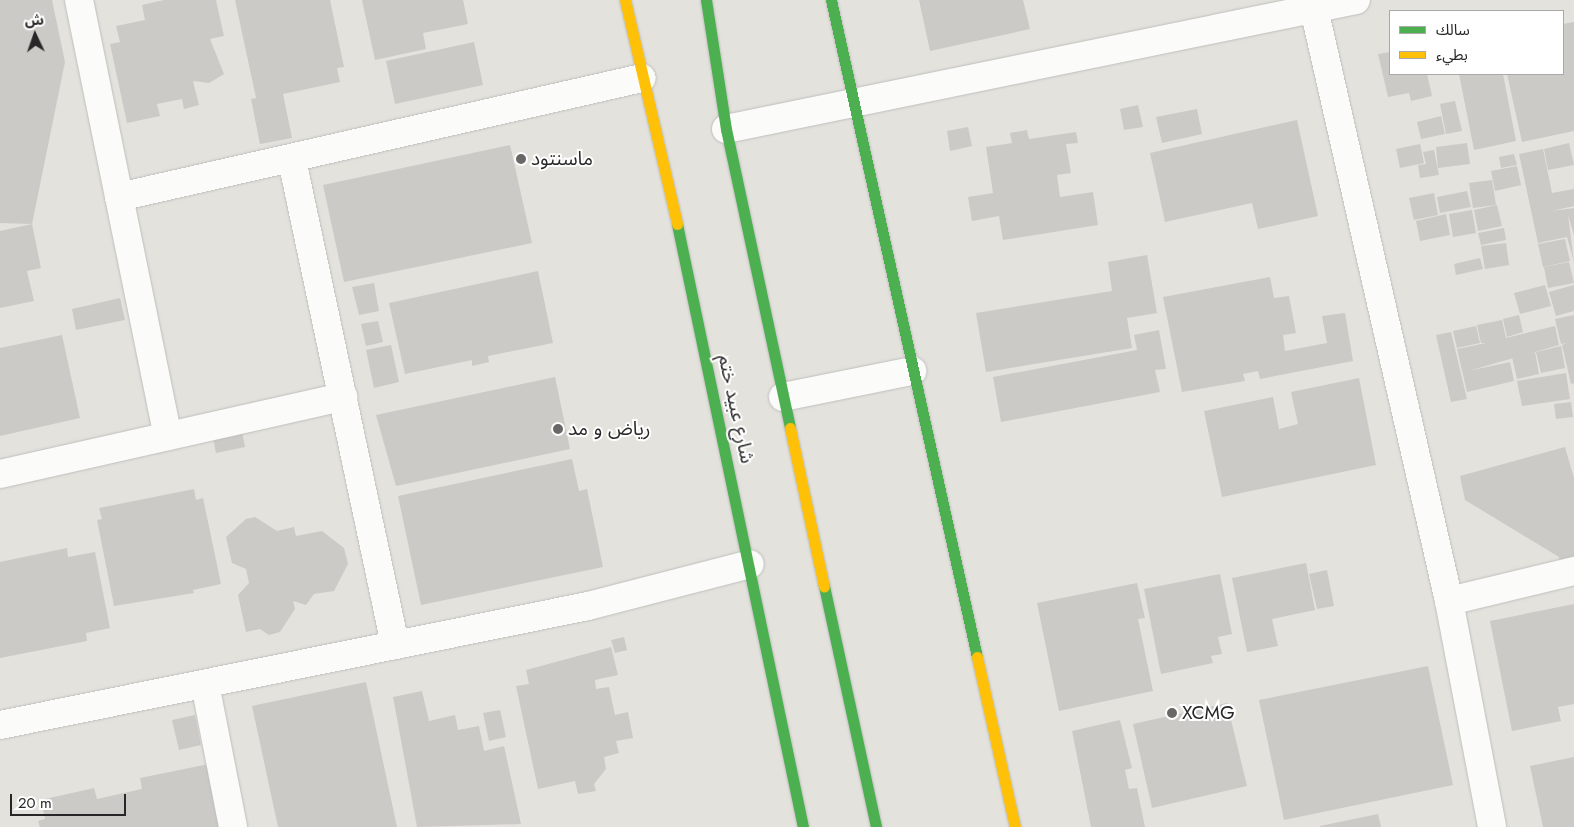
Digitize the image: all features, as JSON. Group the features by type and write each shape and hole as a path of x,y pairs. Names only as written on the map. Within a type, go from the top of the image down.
{"main road":[{"name":"شارع عبيد ختم","path":"625,0 750,564 804,827"},
{"path":"706,0 726,129 876,827"},
{"path":"831,0 912,371 1015,827"}],"street":[{"path":"79,0 168,436"},
{"path":"726,129 853,105 1313,4 1356,0"},
{"path":"1313,4 1449,601 1492,827"},
{"path":"119,197 292,160 642,78"},
{"path":"292,160 395,646"},
{"path":"784,397 912,371"},
{"path":"0,474 343,397"},
{"path":"0,725 588,606 750,564"},
{"path":"1449,601 1574,570"},
{"path":"205,684 233,827"}],"building":[{"path":"0,0 52,0 65,62 32,224 0,223"},
{"path":"164,0 216,0 224,36 210,39 224,74 209,83 193,81 199,105 184,109 182,99 157,104 160,116 127,123 110,44 120,42 116,26 145,20 142,5"},
{"path":"235,0 330,0 344,67 337,68 340,82 283,94 292,138 260,144 251,99 256,98"},
{"path":"362,0 463,0 468,24 423,33 426,49 375,60"},
{"path":"919,0 1023,0 1030,29 930,51"},
{"path":"1574,22 1574,131 1522,142 1507,75 1564,75 1564,24"},
{"path":"474,42 483,85 395,104 386,61"},
{"path":"1389,52 1389,75 1427,75 1432,96 1411,101 1409,93 1388,97 1378,54"},
{"path":"1459,75 1503,75 1516,141 1474,150"},
{"path":"1455,101 1462,131 1446,134 1440,104"},
{"path":"1138,105 1143,127 1124,130 1120,109"},
{"path":"1197,109 1202,134 1162,143 1156,117"},
{"path":"1441,116 1445,134 1421,139 1417,122"},
{"path":"1297,120 1318,216 1258,229 1252,203 1165,222 1150,153"},
{"path":"968,127 972,146 950,151 947,131"},
{"path":"1027,130 1029,139 1076,132 1078,143 1066,144 1071,173 1057,175 1060,197 1093,192 1098,225 1003,240 999,216 972,221 968,197 993,193 986,147 1012,143 1010,133"},
{"path":"1467,143 1470,164 1438,168 1436,147"},
{"path":"1569,143 1574,165 1548,170 1544,149"},
{"path":"1420,144 1424,163 1400,168 1396,149"},
{"path":"510,145 532,243 344,282 323,185"},
{"path":"1543,149 1552,193 1574,189 1574,206 1552,211 1574,208 1574,235 1568,215 1574,262 1567,237 1538,243 1519,154"},
{"path":"1434,150 1439,175 1420,178 1418,165 1426,164 1423,152"},
{"path":"1514,154 1517,165 1501,168 1499,157"},
{"path":"1517,166 1521,185 1495,191 1491,171"},
{"path":"1492,180 1496,205 1473,208 1469,183"},
{"path":"1467,191 1471,207 1440,213 1437,197"},
{"path":"1434,193 1438,215 1414,220 1409,198"},
{"path":"1497,205 1502,226 1478,231 1474,210"},
{"path":"1472,210 1476,233 1453,237 1449,214"},
{"path":"1446,214 1450,235 1420,241 1416,221"},
{"path":"32,224 41,268 27,271 34,301 0,308 0,231"},
{"path":"1504,228 1506,240 1481,245 1478,233"},
{"path":"1565,239 1570,261 1543,267 1538,244"},
{"path":"1506,243 1509,265 1485,269 1481,246"},
{"path":"1147,255 1157,313 1127,318 1132,348 986,372 976,313 1112,291 1108,262"},
{"path":"1480,258 1483,269 1456,275 1454,264"},
{"path":"1569,262 1574,283 1548,288 1544,267"},
{"path":"538,271 553,343 488,356 489,362 472,366 472,360 405,374 389,303"},
{"path":"1270,277 1274,298 1289,296 1296,333 1283,335 1285,351 1327,343 1322,316 1345,313 1353,361 1260,379 1258,371 1243,374 1245,381 1182,392 1163,297"},
{"path":"374,283 379,311 359,315 352,287"},
{"path":"1545,285 1551,306 1520,314 1514,293"},
{"path":"1574,285 1574,311 1556,316 1549,292"},
{"path":"120,298 125,320 76,330 72,309"},
{"path":"1519,315 1523,332 1507,337 1503,319"},
{"path":"1574,315 1574,383 1571,384 1562,345 1567,343 1561,344 1555,319"},
{"path":"1502,320 1506,338 1555,326 1559,345 1468,371 1510,362 1514,381 1467,392 1457,349 1486,343 1481,343 1477,325"},
{"path":"378,321 383,342 366,346 361,324"},
{"path":"1476,326 1480,343 1457,348 1453,331"},
{"path":"1159,330 1166,369 1155,370 1160,392 1001,422 993,377 1137,350 1134,335"},
{"path":"1451,332 1467,399 1451,402 1436,335"},
{"path":"62,335 80,418 0,436 0,348"},
{"path":"391,345 399,382 374,388 366,350"},
{"path":"1561,346 1565,368 1541,373 1536,352"},
{"path":"1535,352 1539,374 1517,379 1512,357"},
{"path":"1566,373 1570,399 1522,406 1517,381"},
{"path":"555,377 570,449 396,486 376,415"},
{"path":"1359,378 1376,465 1222,497 1204,411 1273,397 1279,429 1298,424 1291,392"},
{"path":"1571,402 1573,417 1556,419 1554,404"},
{"path":"241,427 245,447 216,453 212,433"},
{"path":"1565,447 1574,478 1574,565 1562,568 1559,557 1465,500 1460,476"},
{"path":"572,459 579,491 587,489 603,567 421,605 398,496"},
{"path":"194,489 196,500 203,498 221,584 193,590 194,593 114,606 97,520 102,519 99,508"},
{"path":"255,517 277,531 294,527 296,536 322,531 344,548 348,564 334,591 314,594 306,605 293,601 295,609 280,632 269,635 260,629 246,632 238,595 249,583 246,569 232,563 226,537 246,519"},
{"path":"67,548 68,557 95,552 110,628 86,633 87,641 0,658 0,562"},
{"path":"1306,563 1315,610 1272,619 1278,646 1247,652 1232,578"},
{"path":"1327,570 1334,606 1317,609 1309,574"},
{"path":"1220,574 1232,634 1218,637 1222,654 1211,656 1213,663 1161,674 1144,589"},
{"path":"1137,583 1145,618 1138,619 1153,691 1059,711 1037,603"},
{"path":"1574,604 1574,704 1558,707 1561,721 1512,731 1490,621"},
{"path":"624,637 627,650 615,653 611,640"},
{"path":"611,647 618,675 595,680 596,689 609,687 615,715 628,712 633,738 616,741 619,753 604,757 606,769 594,784 596,791 578,794 575,781 538,789 516,686 529,684 526,670"},
{"path":"1428,666 1453,785 1284,820 1259,700"},
{"path":"366,682 397,827 278,827 252,706"},
{"path":"422,691 429,721 455,715 458,730 479,726 484,751 504,746 521,824 417,827 393,697"},
{"path":"1227,703 1247,786 1152,808 1133,724"},
{"path":"500,710 506,737 489,741 483,713"},
{"path":"195,715 201,745 179,750 172,720"},
{"path":"1120,720 1132,768 1125,770 1129,789 1137,788 1145,827 1091,827 1072,731"},
{"path":"1574,757 1574,827 1543,827 1530,766"},
{"path":"214,763 228,827 40,827 38,821 45,819 41,800 94,788 97,799 142,789 140,778"},
{"path":"1378,814 1381,827 1320,827 1320,826"}],"traffic: fast":[{"path":"706,0 726,129 790,428"},
{"path":"831,0 977,657"},
{"path":"677,224 803,827"},
{"path":"824,586 876,827"}],"traffic: slow":[{"path":"625,0 677,224"},
{"path":"790,428 824,586"},
{"path":"977,657 1015,827"}],"place":[{"name":"ماسنتود","path":"521,159"},
{"name":"رياض و مد","path":"558,429"},
{"name":"XCMG","path":"1172,713"}]}
